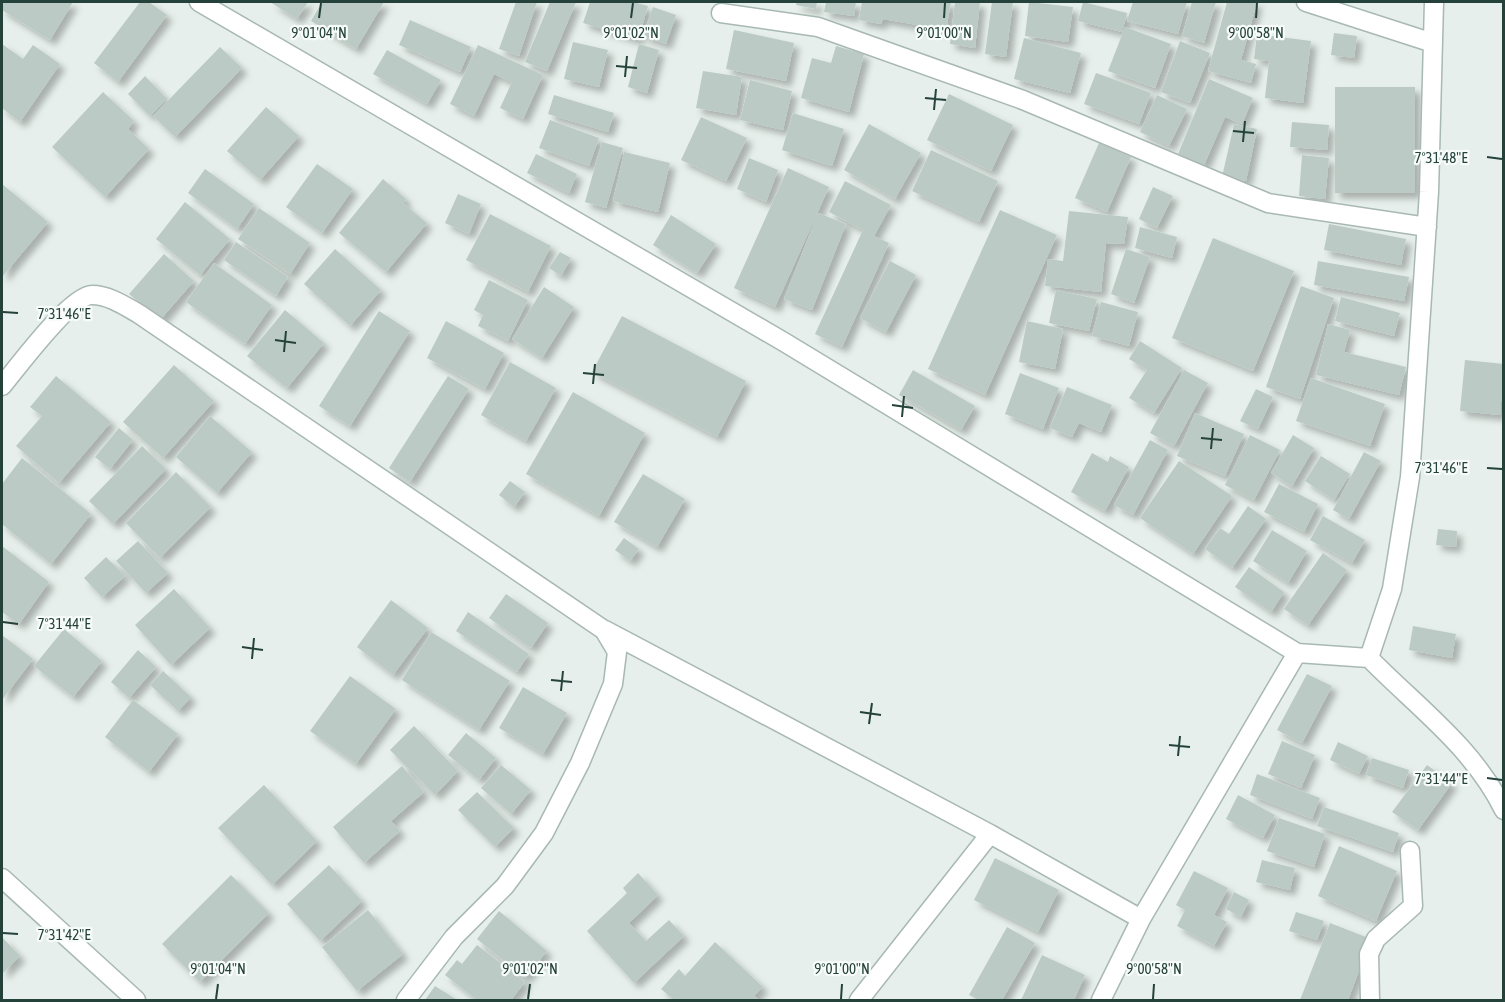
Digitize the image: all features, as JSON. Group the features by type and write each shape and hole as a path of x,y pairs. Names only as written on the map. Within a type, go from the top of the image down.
{"street":[{"path":"199,2 784,342 1297,653 1369,658 1470,756 1493,788 1503,810"},
{"path":"1306,2 1433,43"},
{"path":"1369,658 1392,589 1410,477 1427,227 1434,2"},
{"path":"721,13 818,27 1023,100 1268,203 1427,227"},
{"path":"2,386 73,303 90,294 110,298 139,314 604,630 990,834 1141,919"},
{"path":"406,1000 454,937 505,886 544,833 580,763 613,684 617,652 604,630"},
{"path":"1101,1000 1141,919 1297,653"},
{"path":"859,1000 990,834"},
{"path":"1370,1000 1370,954 1376,939 1413,906 1410,851"},
{"path":"2,878 136,1000"}],"building":[{"path":"2,2 73,2 50,40 2,10"},
{"path":"140,2 149,2 167,15 118,82 94,63"},
{"path":"270,2 308,2 297,19"},
{"path":"322,2 384,2 356,49 311,21"},
{"path":"516,2 537,2 519,56 499,49"},
{"path":"550,2 576,2 547,71 525,62"},
{"path":"590,2 633,2 648,6 638,40 583,23"},
{"path":"797,2 817,2 816,9 796,5"},
{"path":"826,2 856,2 854,16 824,12"},
{"path":"862,2 951,2 946,30 883,19 881,24 859,20"},
{"path":"955,2 980,2 975,48 950,44"},
{"path":"992,2 1013,2 1006,57 985,54"},
{"path":"1029,2 1073,7 1068,42 1025,36"},
{"path":"1083,2 1127,13 1122,32 1078,21"},
{"path":"1133,2 1187,2 1178,34 1127,21"},
{"path":"1192,2 1216,2 1204,43 1182,36"},
{"path":"1227,2 1257,2 1241,60 1256,64 1251,83 1208,71"},
{"path":"653,7 676,15 666,44 643,36"},
{"path":"410,20 471,47 460,72 399,45"},
{"path":"1125,27 1171,44 1155,88 1108,71"},
{"path":"734,30 794,43 786,81 726,69"},
{"path":"1334,33 1357,36 1354,58 1331,55"},
{"path":"1257,34 1311,41 1303,103 1265,98 1269,61 1254,59"},
{"path":"1024,38 1081,53 1070,93 1014,79"},
{"path":"1180,41 1210,53 1190,103 1161,92"},
{"path":"573,42 608,50 599,87 564,79"},
{"path":"2,44 23,59 33,45 60,64 20,122 2,108"},
{"path":"639,44 659,50 647,93 628,87"},
{"path":"478,45 543,75 523,119 500,108 512,82 494,74 474,116 450,104"},
{"path":"836,46 864,54 849,112 801,98 812,58 831,63"},
{"path":"220,47 242,68 175,137 153,116"},
{"path":"387,50 441,80 427,104 373,74"},
{"path":"703,71 742,77 736,115 696,108"},
{"path":"1096,73 1151,93 1139,124 1084,104"},
{"path":"145,76 167,99 150,116 128,94"},
{"path":"1209,79 1253,98 1242,124 1225,117 1204,165 1178,154"},
{"path":"750,80 792,91 783,130 740,120"},
{"path":"1335,87 1415,87 1415,193 1335,193"},
{"path":"103,92 134,121 128,129 149,149 105,197 52,147"},
{"path":"949,94 1013,125 991,171 927,140"},
{"path":"554,95 614,113 608,132 548,114"},
{"path":"1157,95 1187,109 1169,146 1140,132"},
{"path":"266,107 299,136 260,180 227,151"},
{"path":"793,113 844,129 832,166 782,150"},
{"path":"701,117 747,138 726,181 681,160"},
{"path":"550,120 599,138 589,166 539,148"},
{"path":"1292,122 1329,125 1327,150 1290,147"},
{"path":"869,124 921,153 895,199 844,170"},
{"path":"1234,124 1257,129 1246,181 1222,177"},
{"path":"602,142 623,148 606,208 585,202"},
{"path":"1099,143 1131,157 1107,212 1075,198"},
{"path":"931,150 998,181 979,222 912,191"},
{"path":"624,152 670,163 658,212 613,201"},
{"path":"536,154 577,174 569,193 527,173"},
{"path":"1302,155 1329,158 1325,199 1299,196"},
{"path":"749,158 778,170 766,202 737,189"},
{"path":"317,164 353,189 322,233 286,207"},
{"path":"788,168 829,187 775,307 734,288"},
{"path":"205,169 254,204 237,229 188,193"},
{"path":"383,179 406,199 403,203 427,223 386,272 339,233"},
{"path":"845,181 891,205 874,236 889,243 842,347 815,334 863,230 829,212"},
{"path":"2,184 48,222 2,277"},
{"path":"1153,187 1173,196 1157,228 1139,219"},
{"path":"458,194 481,204 469,234 445,223"},
{"path":"185,202 230,239 200,275 156,239"},
{"path":"259,208 310,243 290,274 238,239"},
{"path":"1000,210 1057,235 985,395 928,369"},
{"path":"1069,211 1128,217 1124,244 1106,243 1101,292 1045,286 1048,259 1063,261"},
{"path":"818,213 846,224 812,310 784,299"},
{"path":"490,214 551,246 528,292 466,260"},
{"path":"671,215 716,244 697,273 653,245"},
{"path":"1329,224 1406,239 1401,265 1324,250"},
{"path":"1140,227 1177,237 1172,258 1135,248"},
{"path":"1213,238 1294,271 1253,371 1172,338"},
{"path":"236,242 288,277 276,296 224,260"},
{"path":"335,249 381,290 350,326 304,284"},
{"path":"1126,249 1150,257 1134,303 1111,294"},
{"path":"560,252 571,258 561,276 549,268"},
{"path":"164,254 194,281 160,320 129,294"},
{"path":"890,261 916,275 886,332 860,318"},
{"path":"1318,261 1409,277 1404,301 1314,285"},
{"path":"214,263 272,305 245,344 186,302"},
{"path":"489,280 528,300 508,341 478,326 483,315 474,310"},
{"path":"1301,286 1334,298 1300,399 1266,387"},
{"path":"544,287 574,307 542,358 512,339"},
{"path":"1056,290 1097,299 1089,331 1049,323"},
{"path":"1341,297 1400,313 1394,336 1335,321"},
{"path":"1101,302 1138,312 1129,346 1092,336"},
{"path":"285,310 324,343 287,388 247,356"},
{"path":"379,311 410,331 350,426 319,406"},
{"path":"622,316 746,381 717,437 592,372"},
{"path":"446,321 504,353 485,389 427,358"},
{"path":"1027,321 1063,329 1055,369 1019,362"},
{"path":"1328,324 1350,330 1344,352 1406,367 1399,395 1316,375"},
{"path":"1140,341 1182,368 1154,413 1129,398 1147,370 1129,359"},
{"path":"1465,360 1504,364 1500,415 1460,411"},
{"path":"510,362 556,388 526,441 481,415"},
{"path":"174,365 214,401 163,458 123,422"},
{"path":"913,370 975,406 961,430 899,395"},
{"path":"1184,370 1208,383 1174,446 1150,433"},
{"path":"1020,373 1059,388 1043,429 1005,414"},
{"path":"56,376 111,422 59,483 16,446 42,416 30,407"},
{"path":"448,376 469,389 410,482 389,468"},
{"path":"1311,378 1385,404 1370,446 1296,421"},
{"path":"1067,387 1112,405 1101,432 1079,423 1072,437 1050,428"},
{"path":"1256,389 1273,397 1258,429 1240,421"},
{"path":"573,392 645,433 599,516 526,474"},
{"path":"1195,413 1244,434 1225,476 1177,456"},
{"path":"210,416 252,452 217,493 176,457"},
{"path":"119,428 133,440 110,469 95,457"},
{"path":"1250,435 1280,450 1254,500 1225,485"},
{"path":"1293,435 1314,448 1292,486 1271,473"},
{"path":"1150,440 1168,450 1133,515 1114,505"},
{"path":"142,446 166,469 113,524 89,501"},
{"path":"1364,452 1381,461 1349,519 1333,510"},
{"path":"1092,453 1108,462 1110,456 1129,467 1105,511 1071,492"},
{"path":"1321,456 1350,474 1334,500 1305,481"},
{"path":"22,458 91,514 51,564 2,524 2,484"},
{"path":"1179,461 1232,496 1193,554 1140,518"},
{"path":"176,472 211,507 160,558 126,523"},
{"path":"643,474 685,499 657,547 614,522"},
{"path":"510,481 525,492 514,507 499,495"},
{"path":"1279,484 1318,504 1304,532 1264,512"},
{"path":"1248,506 1266,519 1232,568 1205,549 1220,528 1229,534"},
{"path":"1323,516 1365,540 1352,563 1310,540"},
{"path":"1438,529 1457,531 1456,547 1436,545"},
{"path":"1272,530 1307,551 1288,583 1253,561"},
{"path":"624,538 639,549 630,561 615,550"},
{"path":"138,541 168,573 146,593 116,561"},
{"path":"2,546 49,582 19,624 2,612"},
{"path":"1323,553 1347,570 1308,625 1284,609"},
{"path":"106,557 125,576 102,597 84,578"},
{"path":"1249,567 1284,592 1271,612 1235,587"},
{"path":"174,589 210,628 171,665 135,625"},
{"path":"506,594 548,623 531,648 489,618"},
{"path":"391,600 428,628 393,675 357,647"},
{"path":"468,612 529,654 517,672 456,631"},
{"path":"1413,626 1456,634 1452,658 1409,650"},
{"path":"64,629 102,661 73,697 34,666"},
{"path":"431,632 510,681 479,730 402,680"},
{"path":"2,635 33,659 2,700"},
{"path":"138,650 156,667 129,698 111,682"},
{"path":"163,671 191,697 178,711 150,685"},
{"path":"1307,674 1332,686 1302,743 1277,730"},
{"path":"350,676 396,709 356,764 310,731"},
{"path":"523,687 567,713 543,754 499,728"},
{"path":"133,700 178,734 149,772 105,737"},
{"path":"414,726 458,771 435,795 390,750"},
{"path":"466,733 496,758 479,780 448,755"},
{"path":"1282,741 1315,755 1301,788 1268,774"},
{"path":"1338,742 1368,756 1359,774 1330,760"},
{"path":"1372,758 1409,770 1403,788 1366,775"},
{"path":"501,765 531,790 511,814 481,788"},
{"path":"1427,765 1452,783 1418,830 1392,812"},
{"path":"402,766 424,792 391,821 400,831 364,863 333,827"},
{"path":"1257,774 1320,798 1312,819 1250,795"},
{"path":"264,785 317,841 272,885 218,828"},
{"path":"477,792 514,828 495,847 458,810"},
{"path":"1238,795 1275,815 1263,838 1226,819"},
{"path":"1324,807 1399,833 1393,852 1317,826"},
{"path":"1279,818 1325,834 1314,867 1267,851"},
{"path":"1339,846 1397,871 1376,921 1318,896"},
{"path":"995,858 1059,890 1038,932 974,900"},
{"path":"1262,860 1295,868 1290,890 1256,882"},
{"path":"329,865 362,901 320,941 287,904"},
{"path":"1194,871 1228,888 1214,915 1227,922 1214,946 1177,926 1185,910 1176,905"},
{"path":"638,873 658,895 629,923 646,941 669,920 684,936 634,983 587,931 627,893 623,888"},
{"path":"231,875 269,913 200,982 162,944"},
{"path":"1234,892 1249,900 1241,917 1226,909"},
{"path":"368,910 403,954 357,991 322,947"},
{"path":"499,911 547,951 525,978 477,939"},
{"path":"1296,912 1324,921 1317,940 1289,931"},
{"path":"1330,923 1371,939 1348,1000 1300,1000"},
{"path":"1007,927 1035,943 1002,1000 979,1000 969,995"},
{"path":"2,937 20,956 2,974"},
{"path":"715,942 763,987 754,996 759,1000 674,1000 661,989 679,969 685,976"},
{"path":"477,945 525,982 511,1000 477,1000 445,975 457,960 462,964"},
{"path":"1042,955 1085,975 1074,1000 1021,1000"},
{"path":"435,986 457,1000 425,1000"}]}
